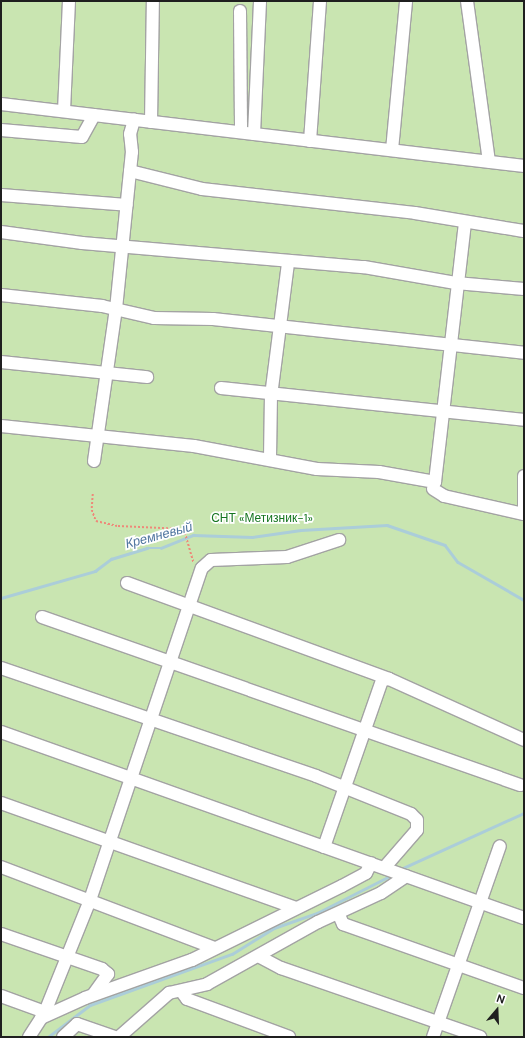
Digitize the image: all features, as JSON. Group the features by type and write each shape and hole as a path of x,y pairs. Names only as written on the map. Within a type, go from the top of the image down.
{"lane":[{"path":"64,111 69,1"},
{"path":"151,122 153,1"},
{"path":"254,134 260,1"},
{"path":"310,141 320,1"},
{"path":"392,150 406,1"},
{"path":"466,1 489,162"},
{"path":"240,11 241,132"},
{"path":"1,104 524,166"},
{"path":"1,130 82,137 94,115"},
{"path":"94,461 116,309 130,171 130,134 134,120"},
{"path":"130,171 202,189 415,213 524,231"},
{"path":"1,195 127,205"},
{"path":"1,426 98,438 165,442 270,458 317,469 379,472 435,482 452,346 456,283 465,222"},
{"path":"1,232 82,243 123,244 288,263 364,267 456,283 524,289"},
{"path":"270,458 271,396 278,326 288,263"},
{"path":"1,295 116,309 154,318 212,319 524,354"},
{"path":"1,362 147,377"},
{"path":"221,388 271,396 443,410 524,420"},
{"path":"433,489 444,496 524,514 524,476"},
{"path":"29,1037 43,1015 67,960 90,900 133,779 200,580 202,568 211,560 287,557 339,540"},
{"path":"127,583 389,679 524,740"},
{"path":"42,617 171,665 520,785"},
{"path":"1,668 346,788 411,814 417,820 417,830 411,840 388,867"},
{"path":"324,847 346,788 382,680 389,679"},
{"path":"1,732 324,847 371,863 388,867 406,876 524,918"},
{"path":"1,803 296,908"},
{"path":"433,1037 500,846"},
{"path":"1,996 43,1015 154,971 172,969 366,873 371,863"},
{"path":"1,867 214,948"},
{"path":"119,1037 169,993 207,984 260,957 318,922 339,914 406,876"},
{"path":"339,914 343,924 524,988"},
{"path":"1,934 67,960 108,974 92,995"},
{"path":"260,957 281,968 480,1037"},
{"path":"181,991 187,999 289,1037"},
{"path":"63,1037 77,1024 114,1037"}],"path":[{"path":"93,494 92,510 96,521 118,526 184,529 200,580"}],"green space":[{"name":"СНТ «Метизник-1»","path":"1,1 524,1 524,1037 1,1037"}],"waterway":[{"name":"Кремневый","path":"1,598 95,571 111,559 147,548 161,548 193,535 252,537 301,530 387,525 445,545 458,562 524,600"},
{"path":"401,869 524,813"},
{"path":"48,1037 90,1005 232,954 274,928 317,913 392,875"}]}
